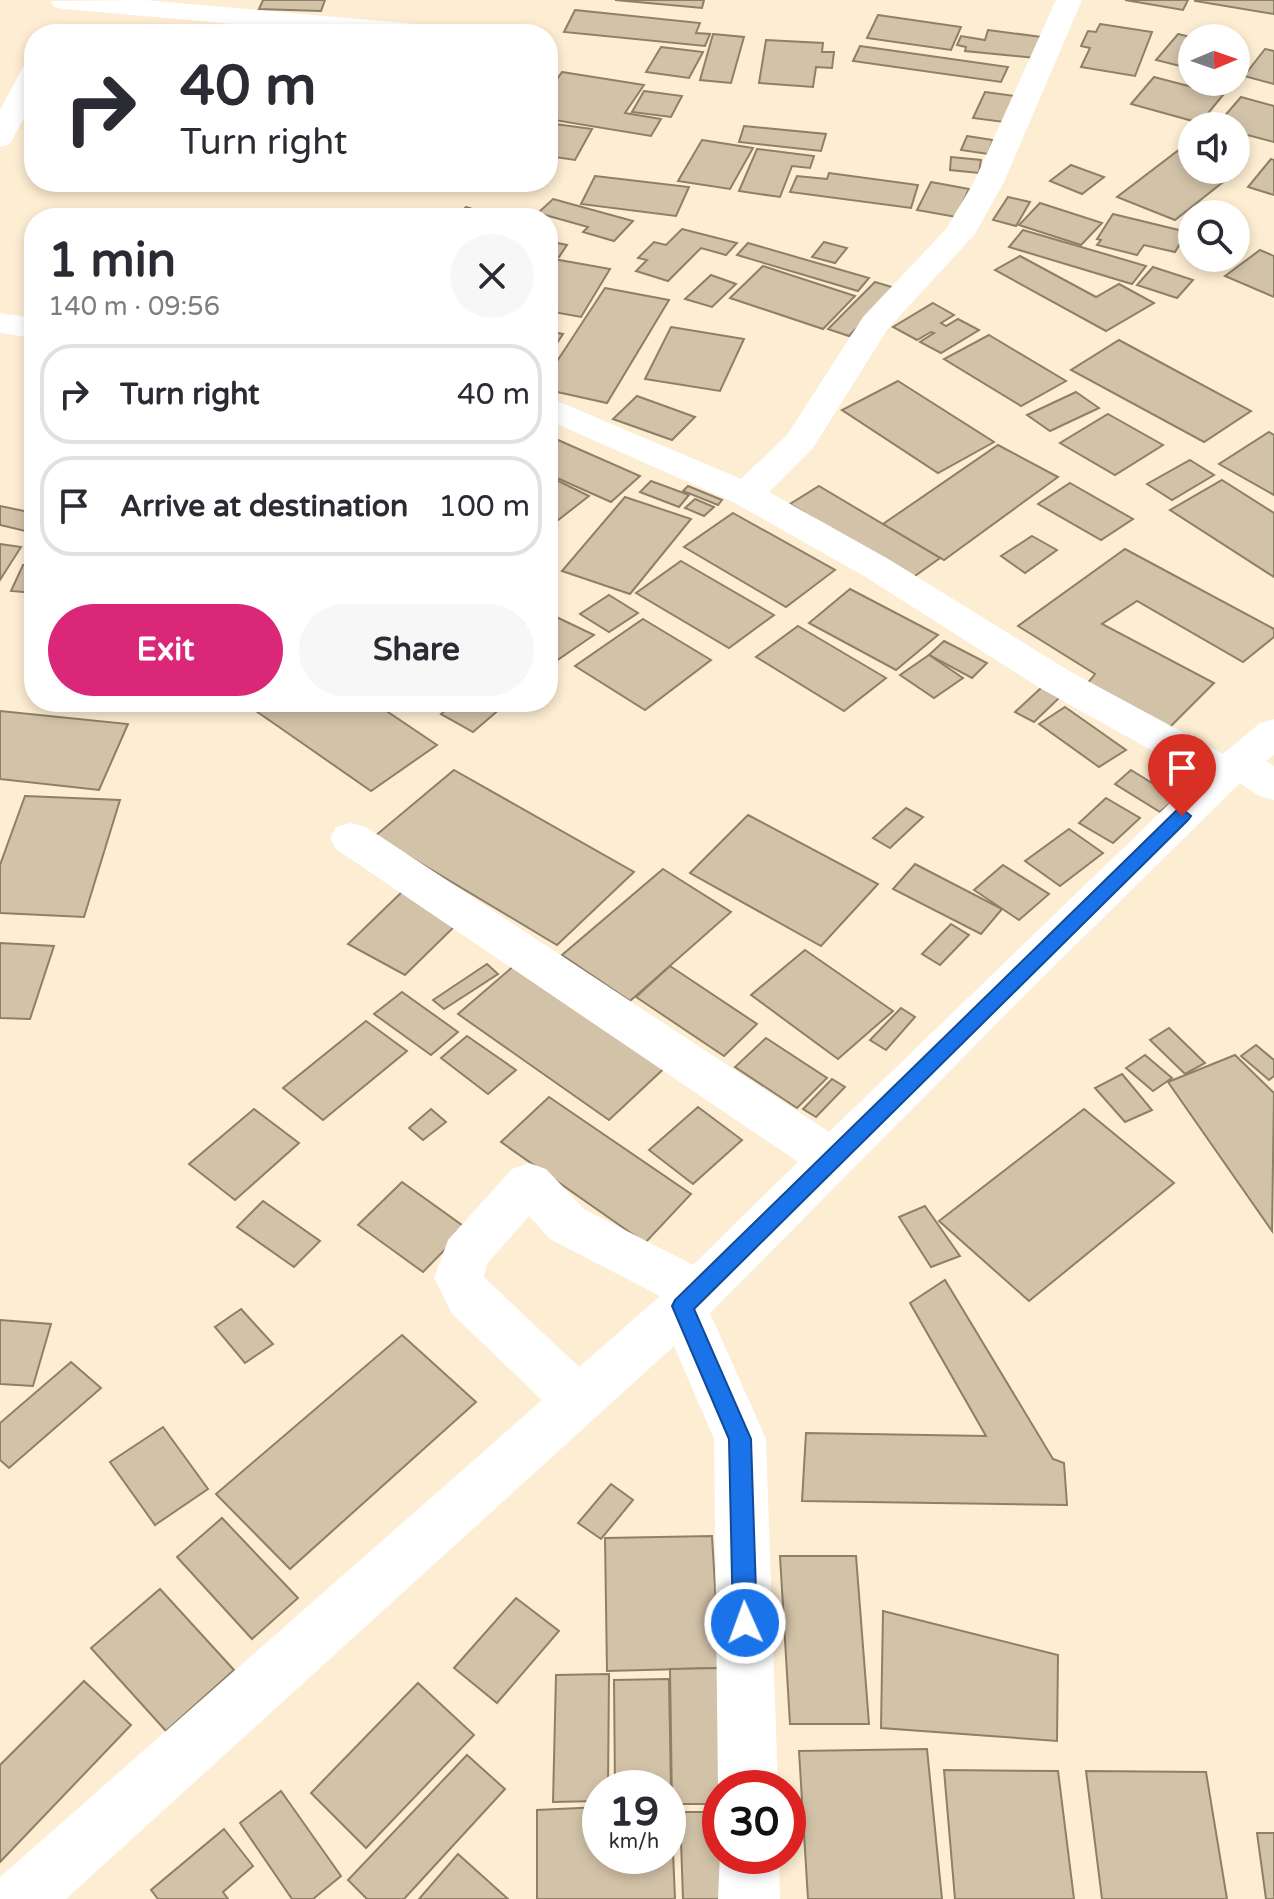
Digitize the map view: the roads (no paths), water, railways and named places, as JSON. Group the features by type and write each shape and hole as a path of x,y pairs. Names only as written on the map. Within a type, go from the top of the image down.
{"street":[{"path":"746,494 801,441 875,324 959,234 989,182 1069,0"},
{"path":"62,8 296,24"},
{"path":"0,138 19,82"},
{"path":"0,323 24,327"},
{"path":"21,1899 691,1299 1029,963 1253,764 1057,681 877,568 746,494 558,411"},
{"path":"351,838 833,1160"},
{"path":"578,1400 470,1299 459,1278 465,1255 529,1183 567,1224 691,1299 740,1439 748,1770"},
{"path":"749,1874 749,1899"}]}
